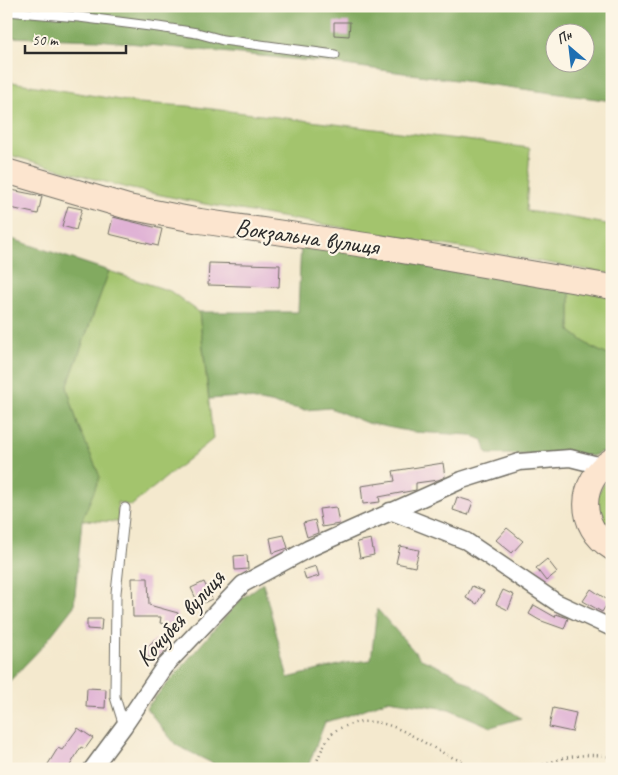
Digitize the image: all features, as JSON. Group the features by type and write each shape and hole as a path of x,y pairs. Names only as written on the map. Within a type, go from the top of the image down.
{"main road":[{"name":"Вокзальна вулиця","path":"6,171 128,207 200,221 379,247 612,287"},
{"path":"607,463 594,475 586,500 589,524 602,542 612,548"}],"street":[{"name":"Кочубея вулиця","path":"92,769 164,667 242,584 308,549 462,480 519,462 570,458 607,463"},
{"path":"390,511 466,540 556,602 612,628"}],"lane":[{"path":"6,11 79,17 158,27 197,33 223,40 335,55"},
{"path":"124,726 115,697 116,593 125,508"}],"path":[{"path":"314,769 323,748 335,730 358,722 380,722 425,742 446,756 462,762 466,769"},
{"path":"534,769 550,761 581,755 612,757"}],"green space":[{"path":"6,6 612,6 612,101 322,62 98,40 6,37"},
{"path":"6,81 138,103 188,106 530,148 526,211 612,225 612,274 205,204 127,188 6,154"},
{"path":"6,237 109,271 67,387 78,425 100,477 82,520 74,606 42,647 6,685"},
{"path":"301,242 570,285 570,331 591,347 612,357 612,447 593,456 487,454 483,440 470,435 413,432 367,423 330,408 305,410 241,397 209,399 199,312 298,312"},
{"path":"109,271 170,291 199,312 213,439 131,506 117,502 119,522 82,520 98,472 78,425 67,387"},
{"path":"570,285 612,293 612,357 591,347 570,331"},
{"path":"612,471 612,541 595,520 595,498"},
{"path":"263,583 288,678 346,663 371,660 377,609 421,659 453,673 521,718 491,727 449,709 388,700 347,716 325,722 307,769 224,769 176,745 146,708 240,600"}],"building":[{"path":"334,22 350,22 349,36 334,35"},
{"path":"6,189 42,196 38,214 6,207"},
{"path":"68,206 82,209 76,230 62,226"},
{"path":"113,217 162,229 158,246 109,234"},
{"path":"209,263 280,265 279,287 208,285"},
{"path":"443,463 445,477 438,480 416,483 416,490 379,497 380,502 363,504 361,486 395,481 393,471"},
{"path":"457,497 473,502 468,515 453,510"},
{"path":"336,507 339,524 322,527 319,509"},
{"path":"315,520 318,533 307,537 303,523"},
{"path":"507,528 523,541 512,553 496,540"},
{"path":"284,535 288,548 273,553 270,538"},
{"path":"371,539 374,555 360,558 357,542"},
{"path":"400,546 419,550 415,567 396,563"},
{"path":"247,555 248,569 235,570 234,556"},
{"path":"547,559 557,572 546,581 536,568"},
{"path":"316,566 319,576 306,580 303,570"},
{"path":"132,578 148,578 149,605 178,613 174,626 160,623 161,617 133,617"},
{"path":"204,582 212,599 199,605 191,588"},
{"path":"472,586 484,591 477,604 466,598"},
{"path":"591,589 609,601 602,612 583,601"},
{"path":"503,590 514,595 508,610 496,604"},
{"path":"534,605 555,617 556,614 568,618 564,629 539,620 529,614"},
{"path":"87,619 102,619 101,630 87,629"},
{"path":"155,639 167,649 155,663 143,652"},
{"path":"87,688 106,689 105,708 86,707"},
{"path":"553,708 576,713 572,732 549,727"},
{"path":"78,728 93,738 85,749 81,747 68,769 45,769 58,748 62,750"}]}
